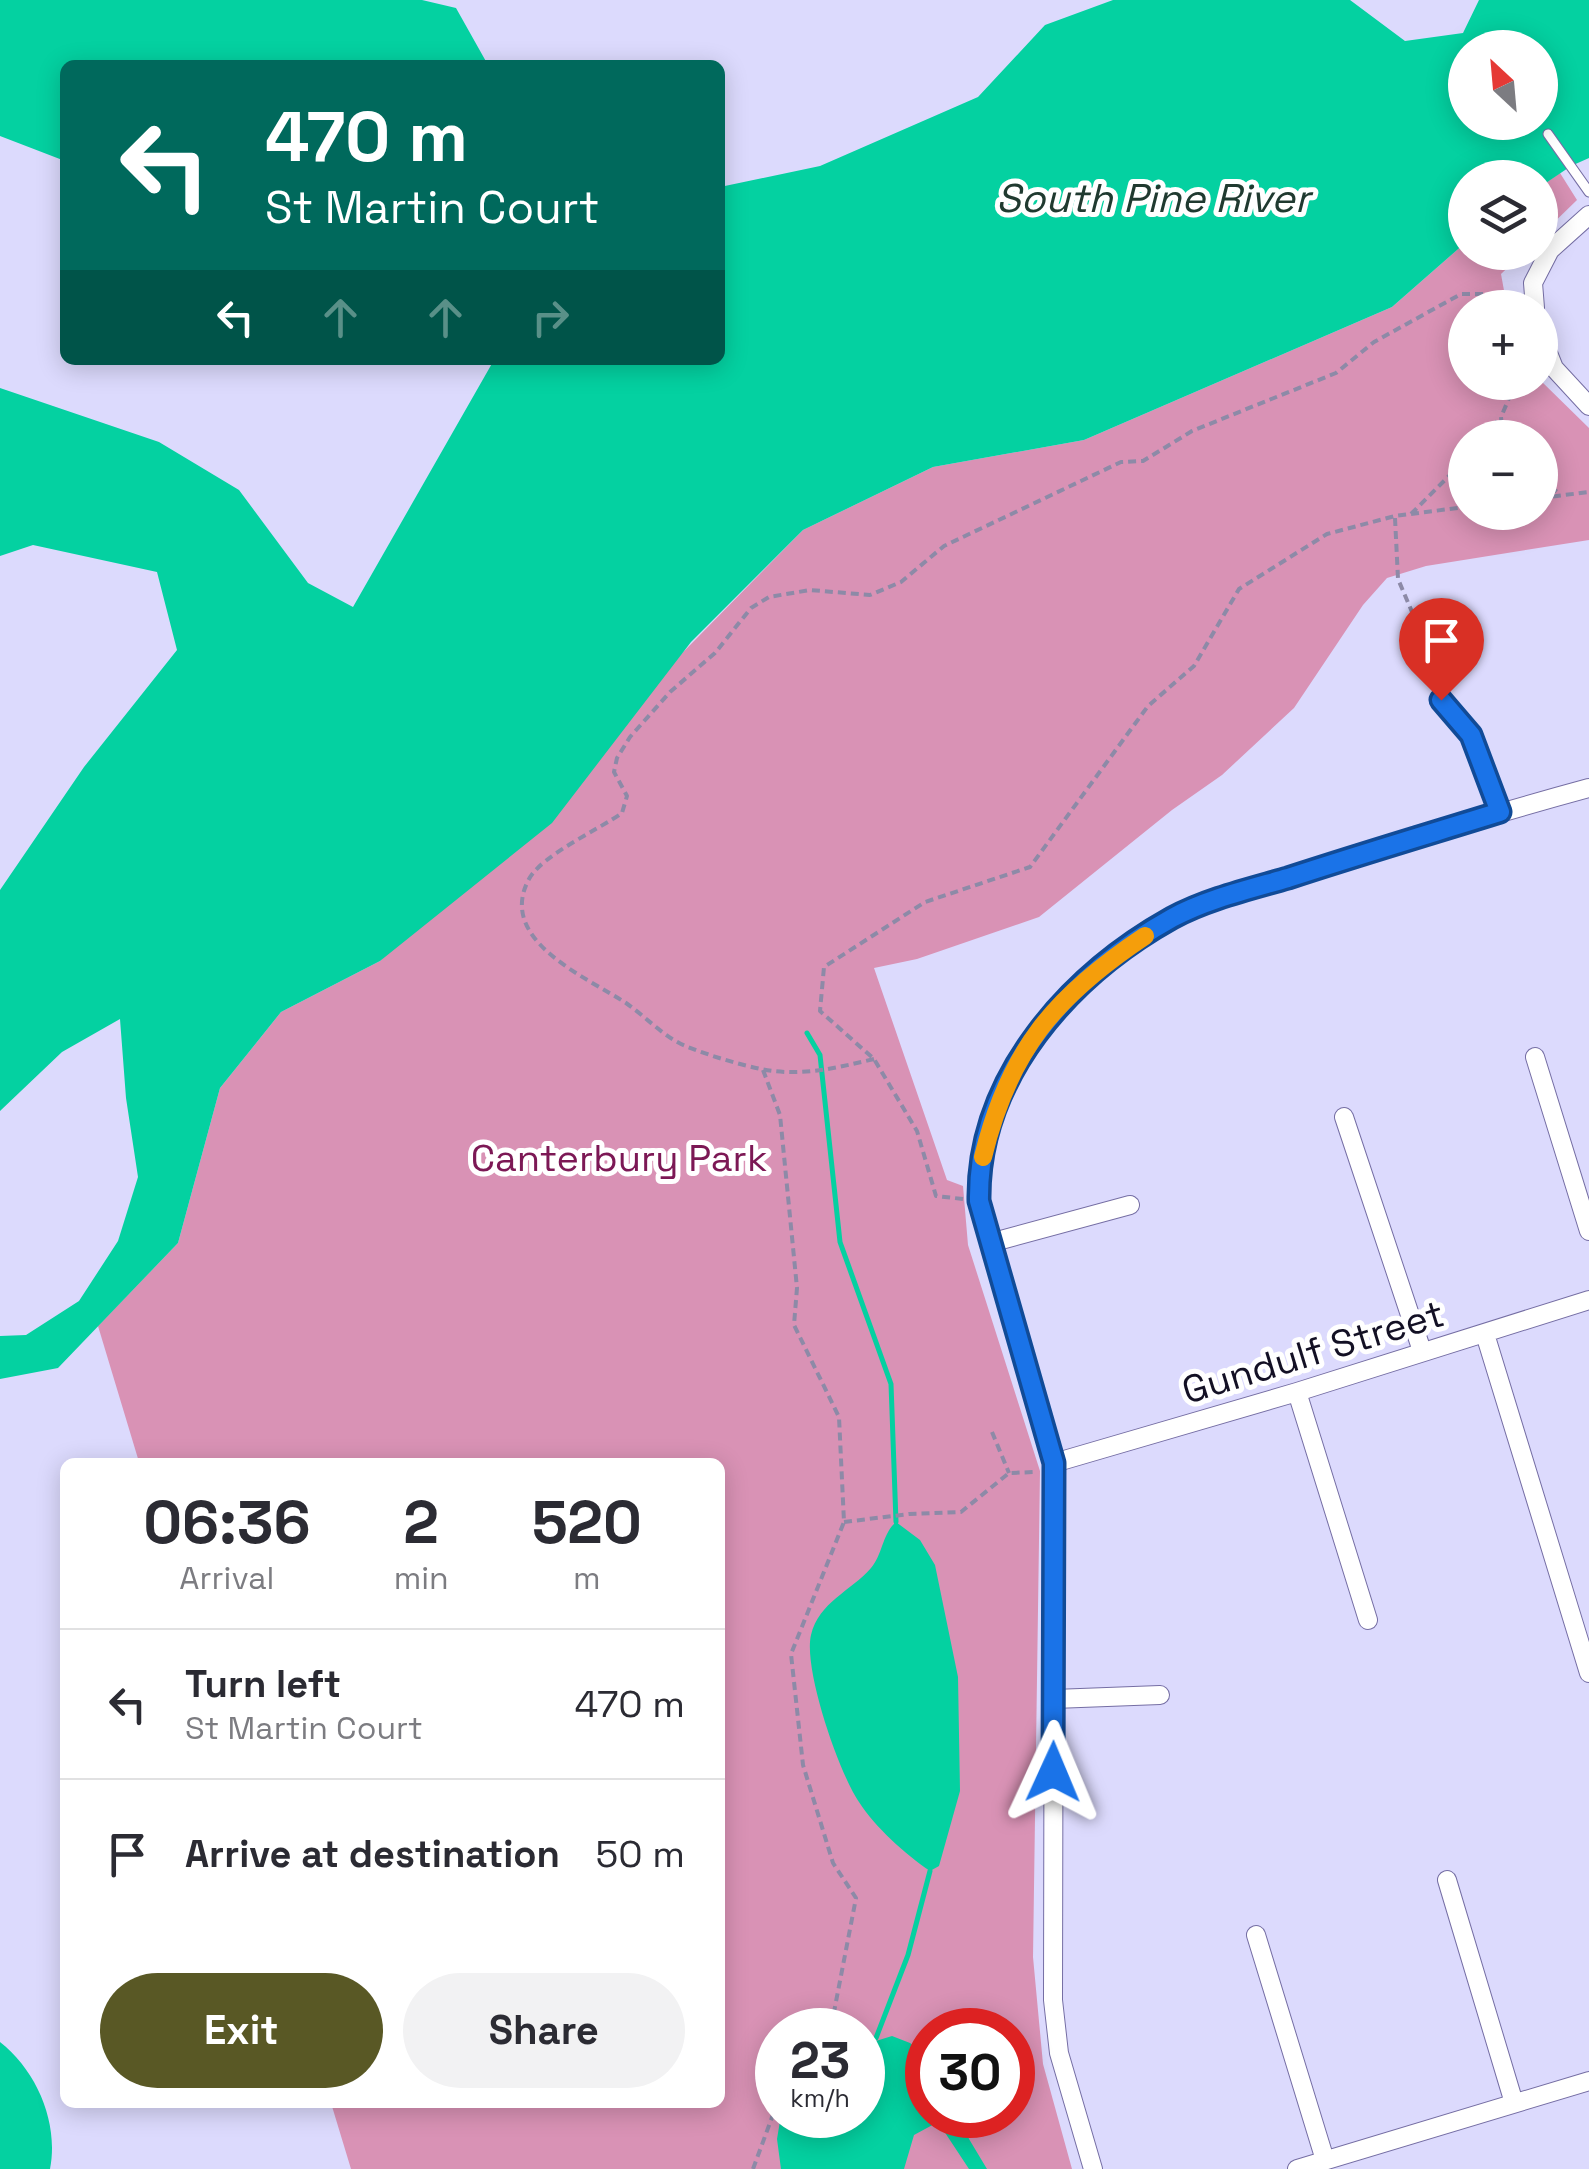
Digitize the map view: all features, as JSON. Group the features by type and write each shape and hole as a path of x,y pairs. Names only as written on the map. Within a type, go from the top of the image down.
{"street":[{"path":"1534,290 1533,282 1550,250 1589,215"},
{"path":"1558,372 1589,406"},
{"path":"1441,700 1471,735 1500,812"},
{"path":"1093,2169 1060,2052 1053,2000 1054,1699 1046,1467 979,1201 978,1174 987,1139 1013,1068 1037,1030 1078,986 1174,917 1500,812 1589,788"},
{"path":"1535,1057 1589,1231"},
{"path":"1344,1118 1422,1352"},
{"path":"990,1243 1130,1205"},
{"name":"Gundulf Street","path":"1046,1467 1589,1300"},
{"path":"1485,1334 1589,1673"},
{"path":"1297,1392 1368,1620"},
{"path":"1054,1699 1160,1695"},
{"path":"1447,1880 1514,2103"},
{"path":"1256,1936 1326,2160"},
{"path":"1298,2169 1589,2081"}],"lane":[{"path":"1552,140 1589,192"}],"path":[{"path":"874,1059 819,1073 763,1070 684,1046 627,1004 544,952 529,930 521,907 529,877 554,856 622,814 626,796 614,772 616,758 670,692 716,654 751,608 769,597 810,590 870,595 901,582 944,546 1121,462 1143,460 1192,431 1336,372 1374,342 1448,301"},
{"path":"1498,420 1508,400"},
{"path":"1501,416 1501,420"},
{"path":"1411,514 1448,477"},
{"path":"1558,496 1589,492"},
{"path":"1558,493 1562,496"},
{"path":"979,1201 936,1196 917,1131 874,1059 820,1011 824,967 925,902 1030,867 1148,706 1194,666 1239,590 1326,534 1395,516 1448,509"},
{"path":"1395,516 1398,579 1438,673 1441,700"},
{"path":"763,1070 780,1115 797,1288 794,1325 839,1417 844,1522 791,1654 802,1765 834,1863 856,1898 835,2008"},
{"path":"992,1432 1009,1474"},
{"path":"844,1522 960,1512 1009,1474 1046,1467"},
{"path":"753,2169 765,2138"}],"green space":[{"path":"1558,174 1577,200 1558,218"},
{"name":"Canterbury Park","path":"1448,258 1448,270 1505,270 1501,274 1504,290 1448,290 1448,400 1558,398 1589,428 1589,540 1426,566 1387,578 1363,605 1294,708 1222,775 1172,810 1039,917 917,959 874,968 947,1180 963,1186 968,1245 1040,1471 1033,1957 1043,2064 1072,2169 351,2169 333,2108 725,2108 725,1458 138,1458 98,1326 178,1243 220,1088 281,1012 380,961 803,530 933,467 1084,440 1392,307"}],"water":[{"path":"0,0 422,0 456,8 485,60 60,60 60,159 0,136"},
{"name":"South Pine River","path":"1113,0 1350,0 1405,41 1448,35 1448,140 1558,140 1558,30 1464,30 1479,0 1589,0 1589,158 1558,175 1558,160 1448,160 1448,258 1392,307 1084,440 933,467 803,530 691,642 552,823 380,961 281,1012 220,1088 178,1243 58,1368 0,1379 0,1336 26,1335 79,1301 118,1241 138,1177 120,1019 62,1052 0,1111 0,890 84,767 177,650 157,572 33,545 0,556 0,388 159,442 239,490 308,583 353,607 491,365 725,365 725,186 820,166 978,97 1045,25"},
{"path":"896,1522 920,1540 935,1565 958,1677 960,1791 939,1866 930,1871 882,1830 851,1788 824,1720 810,1651 811,1635 821,1614 871,1568"},
{"path":"892,2036 905,2041 905,2138 913,2138 904,2169 781,2169 777,2138 885,2138 885,2038"},
{"path":"0,2042 25,2068 42,2099 51,2134 50,2169 0,2169"},
{"path":"949,2138 969,2138 987,2169 969,2169"}],"waterway":[{"path":"807,1033 820,1055 840,1242 891,1384 896,1522"},
{"path":"885,2015 908,1955 930,1871"}],"slow traffic":[{"path":"983,1157 996,1108 1013,1068 1037,1030 1078,986 1145,936"}],"route":[{"path":"1053,1772 1054,1463 979,1201 978,1174 996,1108 1013,1068 1037,1030 1078,986 1174,917 1241,892 1500,812 1471,735 1441,700"}]}
